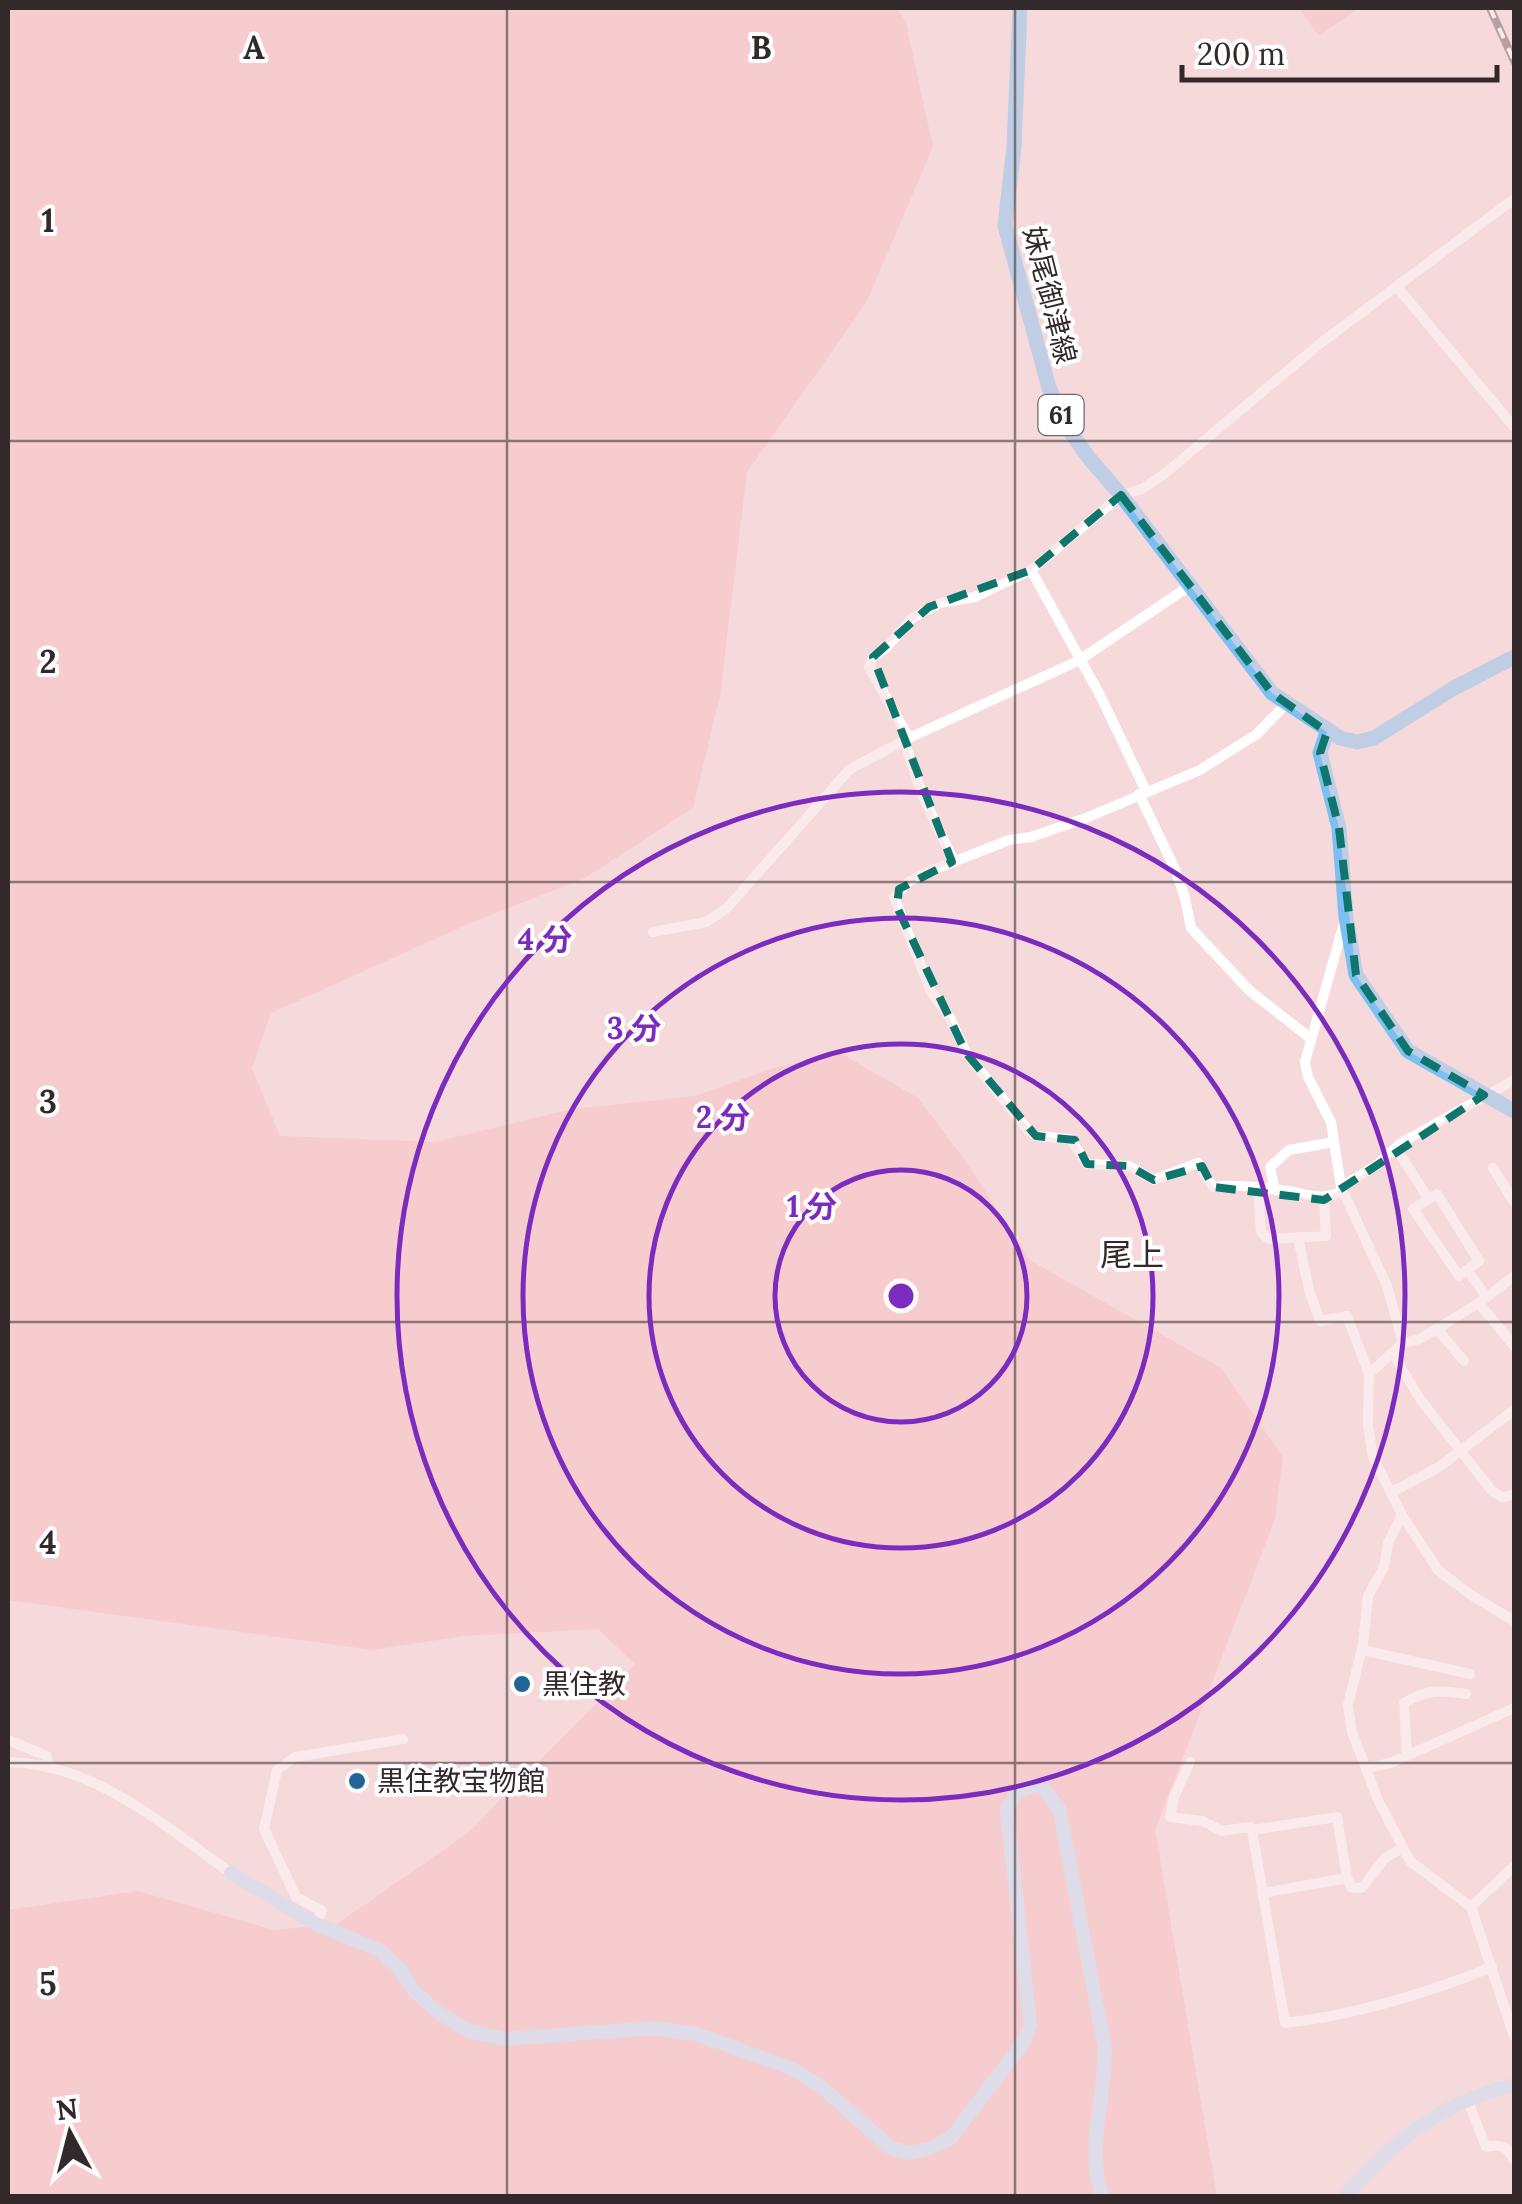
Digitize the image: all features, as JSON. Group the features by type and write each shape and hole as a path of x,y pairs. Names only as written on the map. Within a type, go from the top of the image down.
{"main road":[{"name":"妹尾御津線","path":"1020,8 1014,146 1004,216 1008,244 1036,349 1058,411 1089,458 1121,494 1247,664 1285,705 1327,732 1357,742 1374,738 1454,688 1514,657"},
{"path":"1327,732 1320,753 1339,828 1346,917 1356,975 1402,1044 1420,1060 1514,1112"}],"street":[{"path":"954,862 921,792 906,740 870,666 872,657 886,648 902,626 929,608 975,597 1030,570 1121,494 1151,484 1322,342 1514,199"},
{"path":"1396,287 1514,428"},
{"path":"1030,570 1100,695 1174,869 1185,898 1190,928 1250,991 1310,1038"},
{"path":"652,932 706,922 726,909 850,769 1078,661 1188,586"},
{"path":"1285,705 1244,744 1200,770 1086,818 1031,837 1009,840 913,878 899,888 894,897 910,945 966,1053 1027,1129 1036,1136 1070,1139 1077,1145 1081,1158 1096,1166 1129,1166 1158,1180 1198,1163 1213,1187 1226,1185 1324,1200 1396,1148 1514,1080"},
{"path":"1346,917 1305,1062 1308,1077 1331,1122 1342,1189 1387,1286 1402,1343"},
{"path":"1275,1191 1270,1167 1288,1150 1334,1142"},
{"path":"1396,1148 1428,1198"},
{"path":"1493,1168 1514,1202"},
{"path":"1258,1190 1263,1236 1326,1236 1324,1200"},
{"path":"1437,1194 1479,1261 1459,1276 1414,1209 1428,1198 1437,1194"},
{"path":"1298,1237 1320,1322 1347,1316 1370,1374 1368,1426 1373,1456 1402,1515 1438,1570 1514,1621"},
{"path":"1467,1270 1514,1346"},
{"path":"1370,1374 1402,1343 1437,1329 1514,1276"},
{"path":"1437,1329 1464,1362"},
{"path":"1393,1354 1420,1399 1492,1491 1502,1497 1514,1495"},
{"path":"1392,1492 1439,1467 1514,1410"},
{"path":"1402,1515 1388,1543 1384,1567 1368,1596 1362,1650 1348,1705 1352,1732 1410,1861 1471,1907 1514,2036"},
{"path":"1362,1650 1470,1674"},
{"path":"1407,1756 1404,1702 1420,1692 1466,1694"},
{"path":"1366,1768 1407,1756 1514,1708"},
{"path":"8,1740 48,1756 48,1768"},
{"path":"316,1924 322,1911 296,1898 264,1829 277,1770 295,1757 403,1740"},
{"path":"8,1762 92,1780 115,1793 231,1873 316,1924 379,1950 399,1968 415,1992 469,2031 504,2039 653,2028 696,2034 788,2067 818,2084 891,2148 910,2153 951,2138 1004,2071 1030,2025 1007,1810 1020,1790 1030,1785 1042,1787 1059,1808 1102,2025 1105,2073 1094,2140 1102,2196"},
{"path":"1190,1762 1174,1797 1170,1817 1202,1821 1222,1831 1250,1826 1284,2023 1328,2018 1430,1992 1492,1967"},
{"path":"1252,1830 1337,1816 1352,1888 1362,1888 1385,1858 1403,1848"},
{"path":"1471,1907 1514,1866"},
{"path":"1263,1892 1347,1878"},
{"path":"1345,2196 1381,2155 1406,2134 1467,2100 1514,2085"},
{"path":"1467,2100 1486,2146 1500,2144 1514,2160"}],"highlighted area":[{"path":"1121,495 1272,693 1327,732 1320,753 1339,828 1356,975 1408,1051 1484,1095 1324,1200 1213,1187 1202,1166 1154,1180 1129,1166 1087,1164 1075,1140 1036,1136 966,1053 897,907 899,889 952,862 873,657 929,607 1031,570"}],"shaded area":[{"path":"8,8 897,8 906,23 933,147 866,303 747,472 720,695 693,808 585,878 468,924 271,1013 252,1068 280,1136 435,1142 572,1109 695,1096 777,1067 842,1054 918,1098 1031,1261 1221,1368 1283,1457 1275,1519 1155,1830 1217,2196 8,2196 8,1910 138,1891 274,1930 337,1924 468,1833 635,1664 598,1629 463,1636 373,1650 8,1600"},
{"path":"1299,8 1358,8 1319,36"}],"railway":[{"path":"1490,8 1514,61"}],"place":[{"name":"黒住教","path":"522,1684"},
{"name":"黒住教宝物館","path":"357,1781"}],"district":[{"name":"尾上","path":"1132,1255"}]}
